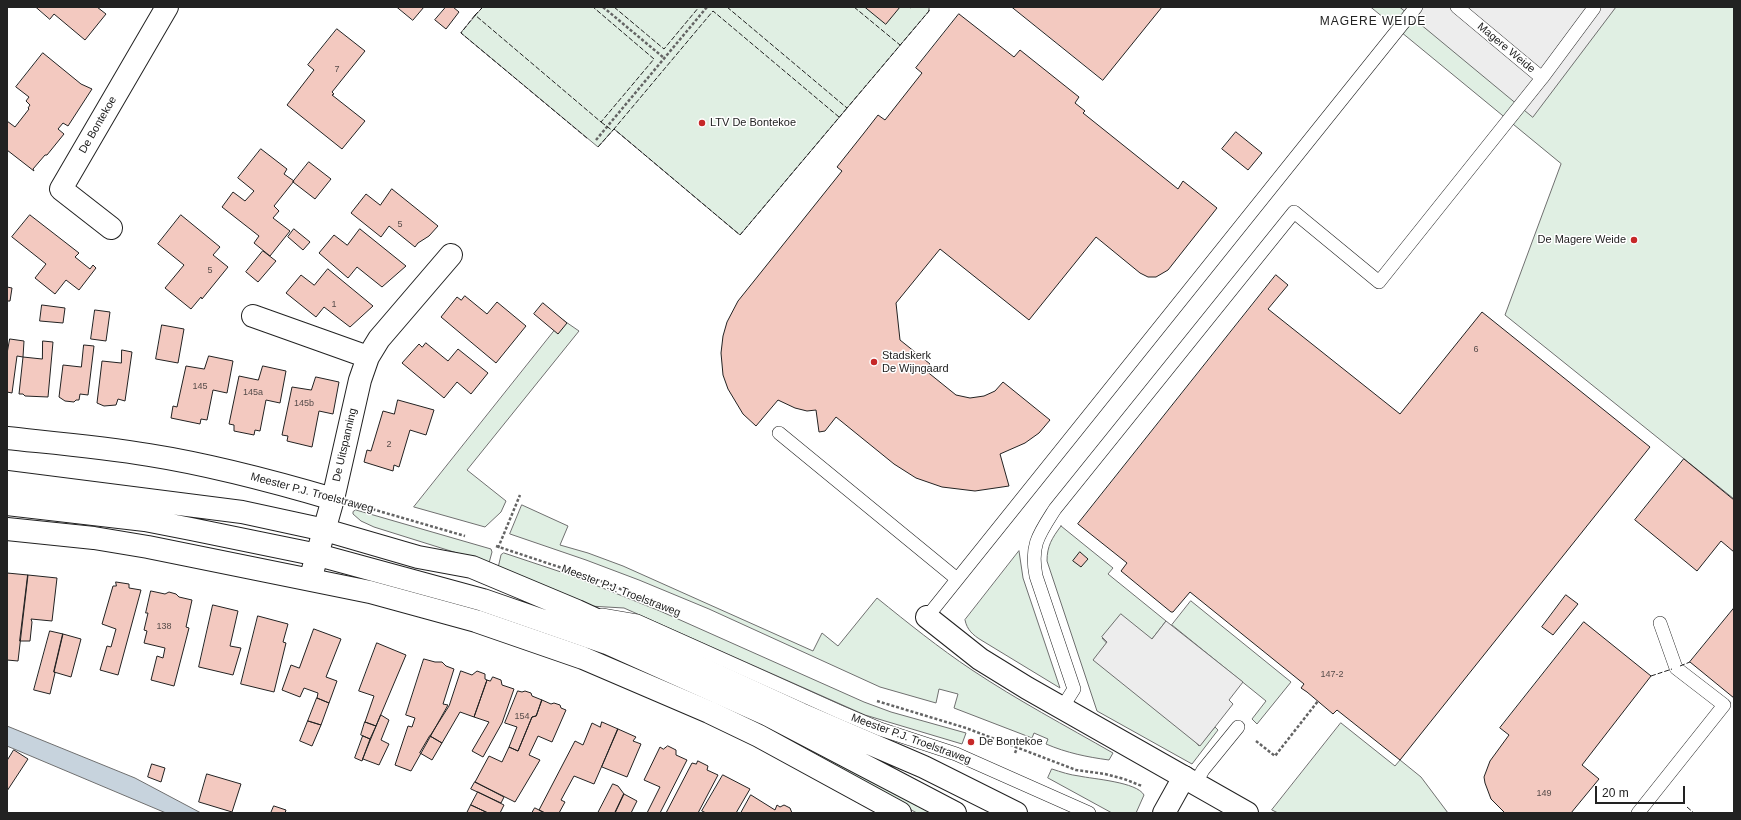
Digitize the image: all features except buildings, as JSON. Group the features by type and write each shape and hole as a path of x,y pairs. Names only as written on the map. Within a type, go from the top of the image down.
{"street":[{"name":"De Bontekoe","path":"111,228 61,189 167,7"},
{"name":"De Uitspanning","path":"311,580 333,499 360,380 368,357 379,340 450,255"},
{"path":"253,316 368,357"},
{"name":"Meester P.J. Troelstraweg","path":"7,438 113,450 203,465 265,479 333,499"},
{"name":"Meester P.J. Troelstraweg","path":"7,482 242,512 325,530 418,557 472,567 577,611 610,636 768,715 955,813"},
{"name":"Meester P.J. Troelstraweg","path":"7,504 145,520 318,555 610,636 801,714 924,767 1016,813"},
{"path":"7,529 94,538 133,544 370,592 476,621 598,665 664,692 759,736 900,813"},
{"path":"927,617 980,659 1062,708 1247,813"},
{"path":"1167,808 1190,780"}],"lane":[{"path":"927,617 1416,7"},
{"name":"Magere Weide","path":"1457,7 1542,78 1594,8 1593,7"},
{"path":"1062,708 1074,689 1036,576 1033,561 1034,548 1041,532 1055,510 1294,212 1379,282 1542,78"},
{"path":"779,433 957,579"},
{"name":"Meester P.J. Troelstraweg","path":"577,611 637,621 840,712 880,729 956,754 1088,813"},
{"path":"1638,813 1724,705 1676,668 1660,623"},
{"path":"598,665 610,636"},
{"path":"759,736 768,715"},
{"path":"1190,780 1203,770 1238,727"}],"path":[{"path":"603,7 664,58"},
{"path":"596,140 707,7"},
{"path":"499,547 520,495"},
{"name":"Meester P.J. Troelstraweg","path":"333,499 470,538"},
{"name":"Meester P.J. Troelstraweg","path":"492,545 598,580 644,599"},
{"path":"871,699 894,707 946,721 1076,770 1105,774 1124,779 1142,786 1167,808"},
{"path":"1238,727 1275,756 1318,701"},
{"path":"1015,753 1017,748"}],"green space":[{"name":"LTV De Bontekoe","path":"483,7 929,7 929,11 740,235 614,129 598,147 461,33"},
{"name":"De Magere Weide","path":"1371,7 1734,7 1734,499 1505,315 1561,164"},
{"path":"563,320 579,331 467,470 506,501 501,512 485,527 414,507"},
{"path":"522,505 568,526 560,545 588,553 623,566 813,651 822,633 838,646 877,598 972,670 1113,753 1109,760 1093,758 1046,744 1048,739 1034,733 1032,738 954,708 958,694 939,689 936,703 880,687 709,609 639,580 510,534"},
{"path":"356,510 491,549 492,552 489,563 374,527 361,521 353,514"},
{"path":"1061,526 1113,568 1108,574 1166,621 1152,639 1102,638 1199,746 1215,727 1218,730 1192,764 1097,711 1047,561 1051,542"},
{"path":"1019,551 1023,578 1060,688 978,638 971,632 966,624 965,620"},
{"path":"504,553 570,575 660,611 864,702 891,712 966,733 962,744 865,715 624,608 589,606 498,568 501,555"},
{"path":"1191,601 1291,682 1257,724 1252,719 1266,701 1172,625"},
{"path":"1341,723 1395,766 1400,760 1421,777 1448,813 1278,813 1272,810"},
{"path":"772,726 939,813 917,813 769,735"},
{"path":"1052,769 1072,775 1124,784 1133,787 1144,795 1136,813 1112,813 1048,778"}],"shaded area":[{"path":"1400,7 1616,7 1533,117"},
{"path":"1121,614 1152,639 1166,621 1243,682 1229,700 1233,704 1200,746 1093,660 1107,642 1102,637"},
{"path":"7,726 135,778 201,813 166,813 7,746"}],"fence":[{"path":"483,7 475,15 601,122 654,59 593,7"},
{"path":"614,7 664,49 699,7"},
{"path":"727,7 847,108 929,11 929,7"},
{"path":"854,7 900,45"},
{"path":"839,117 713,11 614,129 740,235 847,108"},
{"path":"475,15 461,33 588,139"},
{"path":"601,122 613,131"},
{"path":"598,147 614,129"},
{"path":"1680,666 1690,662"},
{"path":"1651,676 1672,669"},
{"path":"1687,807 1694,813"}],"place":[{"name":"LTV De Bontekoe","path":"702,123"},
{"name":"De Magere Weide","path":"1634,240"},
{"name":"Stadskerk De Wijngaard","path":"874,362"},
{"name":"De Bontekoe","path":"971,742"}],"district":[{"name":"MAGERE WEIDE","path":"1373,22"}]}
